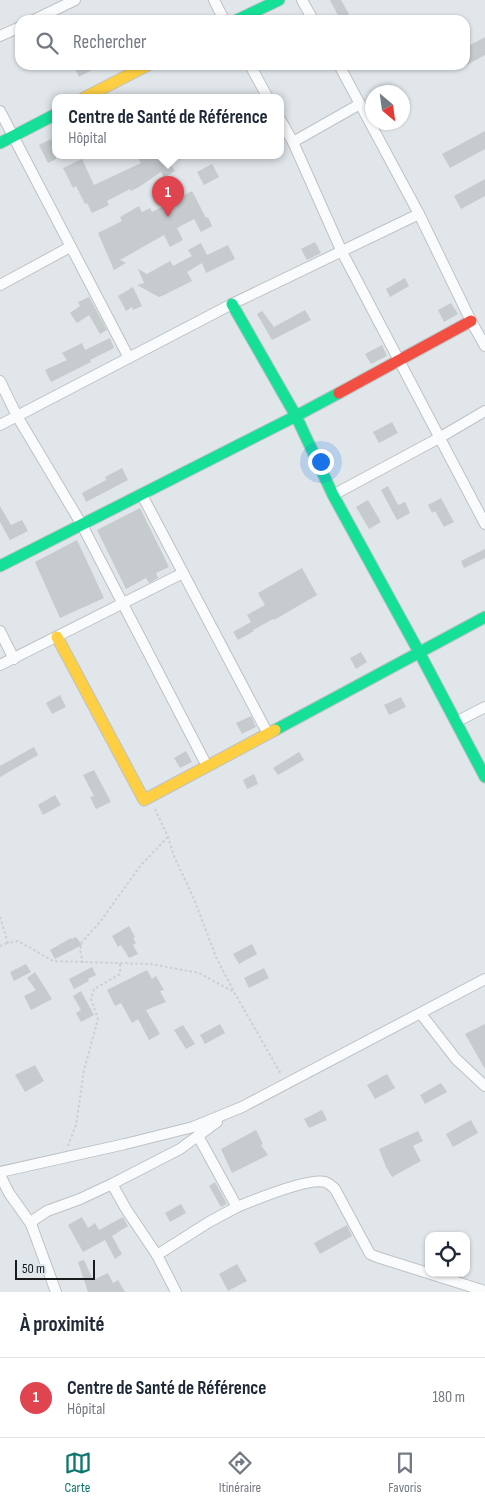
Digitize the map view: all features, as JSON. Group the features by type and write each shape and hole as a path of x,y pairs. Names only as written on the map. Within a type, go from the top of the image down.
{"street":[{"path":"44,15 75,0"},
{"path":"214,0 222,15"},
{"path":"248,15 279,0"},
{"path":"302,0 310,15"},
{"path":"0,36 15,29"},
{"path":"92,94 138,70"},
{"path":"253,70 266,94"},
{"path":"341,70 419,214 485,346"},
{"path":"293,142 360,104"},
{"path":"0,112 129,358"},
{"path":"0,143 52,116"},
{"path":"284,127 293,142 342,252 485,524"},
{"path":"0,425 232,304 419,214"},
{"path":"0,284 70,247"},
{"path":"232,304 296,416 333,495 485,778"},
{"path":"0,566 296,416 471,321"},
{"path":"0,380 18,416 82,525 207,766"},
{"path":"333,495 485,411"},
{"path":"142,495 268,734"},
{"path":"0,665 183,573"},
{"path":"56,637 144,800 485,617"},
{"path":"0,631 14,658"},
{"path":"456,722 485,707"},
{"path":"31,1224 34,1219 47,1211 80,1199 180,1149 210,1126 242,1107 485,979"},
{"path":"421,1014 456,1059 485,1086"},
{"path":"56,1292 31,1224 9,1193 0,1174 193,1127 242,1107"},
{"path":"198,1136 237,1207"},
{"path":"157,1256 209,1222 237,1207 288,1188 319,1181 326,1182 335,1188 370,1254 485,1291"},
{"path":"112,1184 157,1256 176,1292"}],"path":[{"path":"144,800 156,810 174,856 194,899 216,957 234,992 288,1084"},
{"path":"83,963 80,950 82,942 100,922 140,865 168,837"},
{"path":"0,917 8,943"},
{"path":"0,946 18,941 52,961 150,964 199,973 234,992"},
{"path":"63,1159 76,1125 84,1070 98,1018 91,999 92,994 94,989 120,974 120,964"}],"building":[{"path":"330,0 341,0 349,14 338,15"},
{"path":"485,37 485,55 470,63 470,45"},
{"path":"76,70 92,70 79,77"},
{"path":"485,131 485,149 450,168 442,154"},
{"path":"51,139 52,159 56,159 48,163 39,145"},
{"path":"82,159 94,185 141,163 139,159 167,159 175,171 164,178 161,172 139,187 131,191 130,189 107,201 109,205 92,213 76,186 73,188 63,168"},
{"path":"212,164 219,177 204,185 197,172"},
{"path":"485,179 485,196 461,209 454,196"},
{"path":"192,191 212,226 201,232 194,219 177,228 183,240 170,247 164,235 120,260 126,263 114,270 98,233 122,221 120,217 139,206 142,212 150,208 152,212"},
{"path":"315,242 321,253 307,260 301,249"},
{"path":"201,243 207,255 228,245 235,259 206,273 202,263 187,272 192,281 159,297 137,285 144,283 138,269 147,274 170,261 173,266 192,256 188,250"},
{"path":"405,278 409,286 390,297 386,289"},
{"path":"133,287 142,306 133,310 132,307 126,311 118,296"},
{"path":"89,297 107,330 100,334 89,315 77,323 70,313 80,306 78,302"},
{"path":"451,303 458,314 444,322 438,310"},
{"path":"305,310 311,320 272,340 257,314 262,311 274,327"},
{"path":"110,338 114,348 51,382 45,370 67,360 62,353 82,343 85,350"},
{"path":"382,345 387,356 371,364 365,354"},
{"path":"392,422 398,433 379,443 373,432"},
{"path":"122,468 128,480 86,502 82,493 106,480 105,477"},
{"path":"388,486 398,505 405,502 410,513 397,520 381,490"},
{"path":"441,498 454,522 444,527 435,511 432,513 428,505"},
{"path":"368,500 381,522 369,529 356,507"},
{"path":"0,506 11,525 22,520 28,531 10,540 0,522"},
{"path":"140,508 169,567 156,573 158,578 149,583 146,578 126,589 97,530"},
{"path":"77,540 104,598 60,618 35,562"},
{"path":"485,549 485,558 464,568 461,561"},
{"path":"302,568 317,595 238,640 233,632 251,622 247,615 265,605 258,593"},
{"path":"361,652 367,662 356,669 350,658"},
{"path":"60,695 66,707 52,714 46,703"},
{"path":"401,697 406,707 389,715 384,705"},
{"path":"251,716 256,727 242,734 236,723"},
{"path":"34,747 38,755 0,777 0,766"},
{"path":"186,751 192,762 180,768 174,758"},
{"path":"299,752 304,760 278,775 273,768"},
{"path":"94,770 111,802 96,809 90,797 94,796 83,775"},
{"path":"254,774 258,784 247,789 243,780"},
{"path":"55,795 61,805 43,815 38,805"},
{"path":"129,926 135,937 133,938 136,943 133,945 138,954 129,958 121,945 118,947 112,936"},
{"path":"76,937 82,945 55,959 50,950"},
{"path":"252,944 257,954 239,964 233,954"},
{"path":"26,964 31,972 14,981 10,972"},
{"path":"92,967 96,975 74,989 69,979"},
{"path":"264,968 269,978 249,988 244,978"},
{"path":"147,970 152,979 156,976 164,990 160,991 166,1002 146,1010 160,1034 149,1040 138,1019 132,1023 121,1003 115,1006 107,990"},
{"path":"35,972 52,999 31,1010 24,996 36,990 27,978"},
{"path":"81,991 94,1015 81,1022 76,1013 81,1010 73,996"},
{"path":"220,1024 225,1033 205,1044 200,1035"},
{"path":"485,1024 485,1069 465,1034"},
{"path":"183,1025 195,1044 186,1049 174,1030"},
{"path":"35,1065 44,1081 25,1092 15,1075"},
{"path":"387,1074 395,1088 375,1099 367,1085"},
{"path":"441,1083 447,1092 425,1104 420,1095"},
{"path":"322,1110 327,1120 309,1128 304,1119"},
{"path":"471,1120 478,1133 453,1147 446,1134"},
{"path":"256,1130 263,1144 261,1145 268,1155 232,1173 221,1149"},
{"path":"418,1131 423,1141 413,1146 421,1161 392,1177 379,1149"},
{"path":"215,1182 227,1204 221,1207 209,1186"},
{"path":"181,1204 186,1213 170,1222 165,1213"},
{"path":"82,1217 88,1228 95,1223 99,1230 123,1217 128,1226 112,1236 122,1254 115,1259 105,1240 83,1252 68,1225"},
{"path":"347,1225 352,1236 320,1254 314,1243"},
{"path":"84,1260 93,1280 108,1273 113,1283 118,1280 125,1292 88,1292 78,1262"},
{"path":"237,1264 247,1281 228,1291 219,1274"}],"traffic: fast":[{"path":"248,15 279,0"},
{"path":"0,143 52,116"},
{"path":"232,304 296,416 333,495 485,777"},
{"path":"0,566 339,393"},
{"path":"275,730 485,617"}],"traffic: slow":[{"path":"92,94 138,70"},
{"path":"57,637 144,800 275,730"}],"traffic: jam":[{"path":"339,393 471,321"}],"place":[{"name":"Centre de Santé de Référence","path":"168,217"}]}
